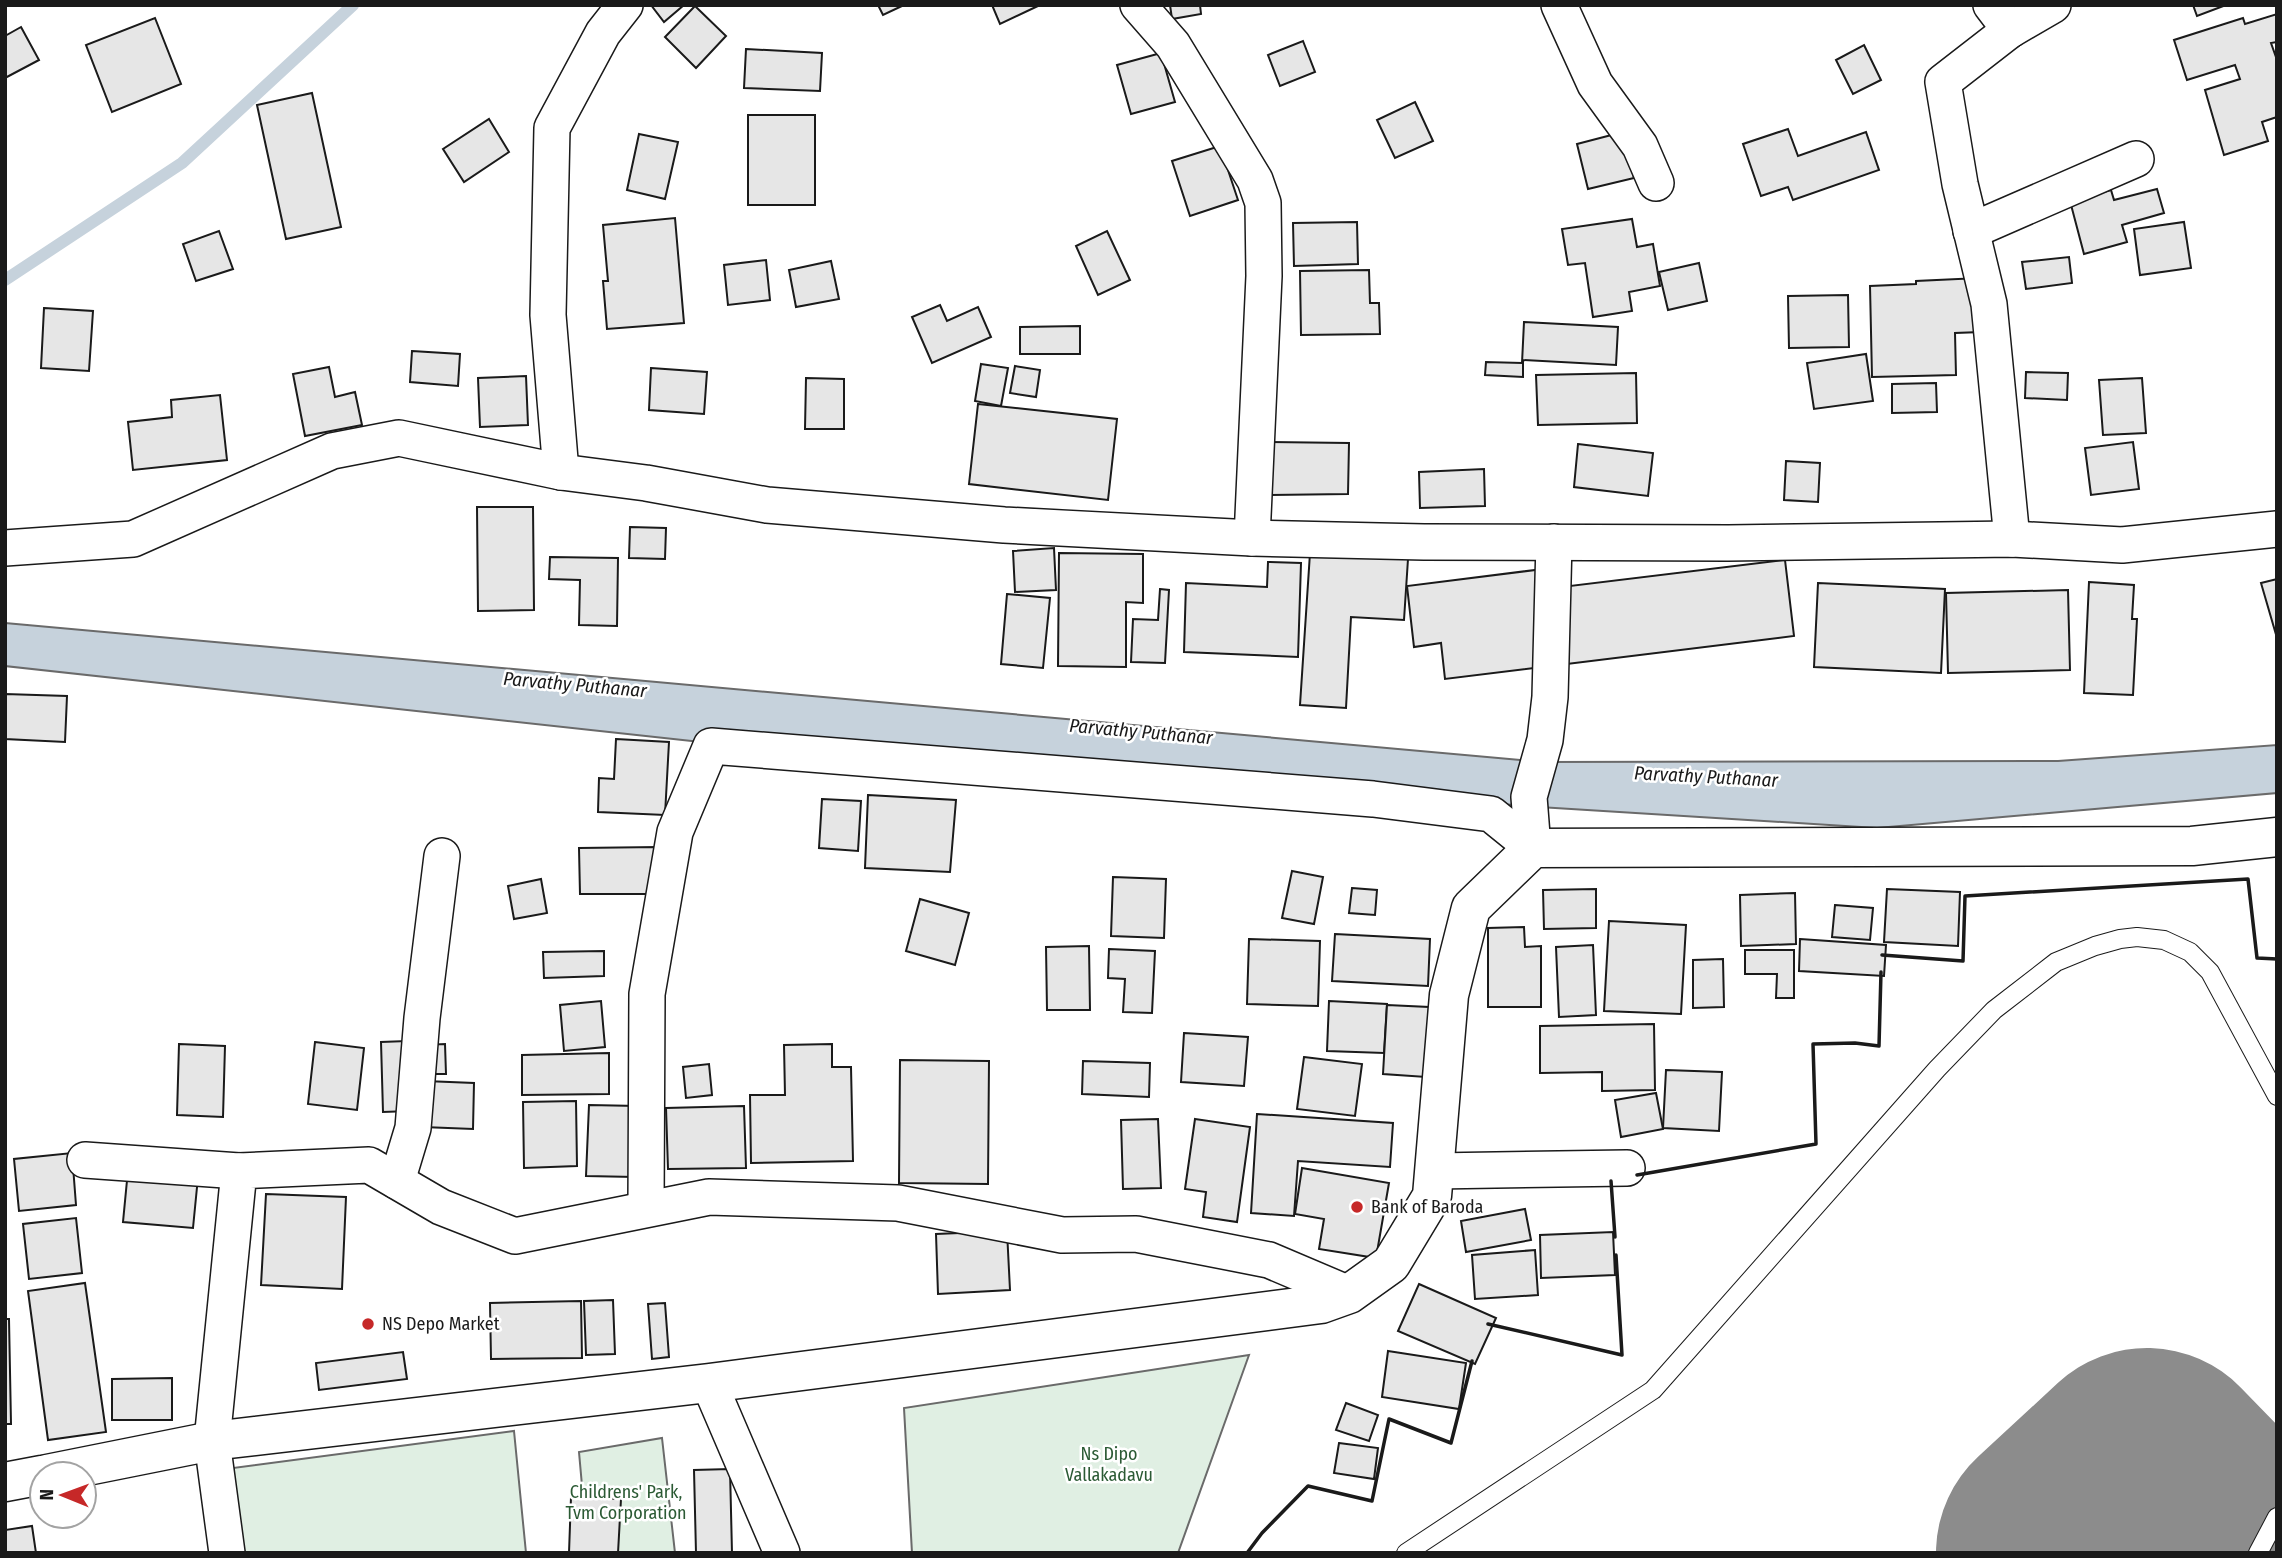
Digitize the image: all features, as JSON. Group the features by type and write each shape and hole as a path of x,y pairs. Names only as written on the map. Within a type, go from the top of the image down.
{"street":[{"path":"561,472 548,315 552,128 603,33 625,5"},
{"path":"1138,5 1173,45 1255,180 1264,204 1264,276 1252,537"},
{"path":"1559,5 1595,84 1640,146 1656,183"},
{"path":"2012,538 1989,304 1960,184 1943,82 2001,18 2053,5"},
{"path":"1971,231 2136,159"},
{"path":"5,548 133,539 332,451 399,438 561,472 646,483 767,505 1004,525 1252,537 1728,543 2012,538 2122,545 2277,528"},
{"path":"1533,848 1529,797 1548,719 1554,542"},
{"path":"646,1208 647,994 675,832 711,746 1387,801 1492,814 1533,848 2192,846 2277,837"},
{"path":"98,1464 212,1441 709,1383 1321,1304 1349,1294 1391,1264 1432,1196 1449,995 1471,908 1533,848"},
{"path":"397,1181 413,1128 422,1018 442,856"},
{"path":"85,1160 239,1171 369,1165 441,1207 514,1236 709,1197 898,1203 1062,1235 1136,1234 1269,1260 1349,1294"},
{"path":"1435,1171 1627,1168"},
{"path":"227,1553 212,1441 239,1171"},
{"path":"709,1383 782,1553"},
{"path":"5,1482 28,1478"}],"lane":[{"path":"1406,1553 1653,1390 1937,1069 1994,1010 2056,962 2095,946 2137,937 2164,940 2190,952 2210,972 2277,1096"},
{"path":"2258,1553 2277,1517"}],"green space":[{"name":"Ns Dipo Vallakadavu","path":"1249,1355 1178,1553 912,1553 904,1408"},
{"path":"514,1431 526,1553 222,1553 210,1471"},
{"name":"Childrens' Park, Tvm Corporation","path":"662,1438 675,1553 588,1553 579,1452"}],"water":[{"name":"Parvathy Puthanar","path":"5,623 1542,762 2058,761 2277,745 2277,793 1877,828 1539,807 756,748 5,666"}],"building":[{"path":"651,5 684,5 664,22"},
{"path":"878,5 904,5 883,15"},
{"path":"992,5 1040,5 1000,24"},
{"path":"1170,5 1200,5 1201,14 1172,19"},
{"path":"2193,5 2226,5 2197,16"},
{"path":"695,6 726,36 696,68 665,37"},
{"path":"2277,14 2277,42 2271,43 2277,60 2277,117 2262,122 2268,141 2224,155 2205,90 2240,79 2235,65 2187,80 2174,40 2243,18 2245,24"},
{"path":"155,18 181,84 112,112 86,45"},
{"path":"21,27 39,60 5,78 5,36"},
{"path":"1303,41 1315,72 1280,86 1268,55"},
{"path":"1864,45 1881,80 1853,94 1836,60"},
{"path":"746,49 822,53 820,91 744,88"},
{"path":"1161,53 1175,102 1131,114 1117,65"},
{"path":"312,93 341,227 286,239 257,105"},
{"path":"1415,102 1433,141 1395,158 1377,120"},
{"path":"748,115 815,115 815,205 748,205"},
{"path":"489,119 509,152 464,182 443,149"},
{"path":"1788,129 1798,156 1866,132 1879,170 1793,200 1788,187 1761,196 1743,144"},
{"path":"1623,132 1634,178 1588,189 1577,144"},
{"path":"639,134 678,142 665,199 627,190"},
{"path":"1220,146 1238,200 1190,216 1172,161"},
{"path":"2157,189 2164,213 2122,225 2127,242 2084,254 2070,201 2111,190 2114,200"},
{"path":"675,218 684,323 607,329 603,281 608,281 603,225"},
{"path":"1632,219 1637,247 1653,244 1660,286 1629,292 1632,311 1593,317 1585,263 1568,265 1562,229"},
{"path":"1357,222 1358,264 1294,266 1293,223"},
{"path":"2184,222 2191,268 2140,275 2134,229"},
{"path":"219,231 233,269 196,281 183,244"},
{"path":"1107,231 1130,280 1098,295 1076,246"},
{"path":"2069,257 2072,283 2026,289 2022,262"},
{"path":"766,260 770,300 728,305 724,265"},
{"path":"831,261 839,299 796,307 789,270"},
{"path":"1699,263 1707,301 1668,310 1659,272"},
{"path":"1369,270 1370,303 1379,303 1380,334 1301,335 1300,271"},
{"path":"1979,278 1981,332 1955,333 1956,375 1872,377 1870,286"},
{"path":"1848,295 1849,347 1789,348 1788,296"},
{"path":"940,305 947,321 978,307 991,337 932,363 912,317"},
{"path":"44,308 93,311 89,371 41,368"},
{"path":"1524,322 1618,327 1616,365 1523,360 1523,377 1485,375 1486,362 1522,363"},
{"path":"1080,326 1080,354 1020,354 1020,327"},
{"path":"412,351 460,354 458,386 410,382"},
{"path":"1866,354 1873,401 1814,409 1807,363"},
{"path":"981,364 1008,368 1001,406 975,401"},
{"path":"1015,366 1040,370 1036,397 1010,393"},
{"path":"329,367 335,397 355,392 362,425 305,436 293,374"},
{"path":"651,368 707,372 704,414 649,410"},
{"path":"2026,372 2068,373 2067,400 2025,398"},
{"path":"1636,373 1637,423 1538,425 1536,375"},
{"path":"526,376 528,425 480,427 478,378"},
{"path":"806,378 844,379 844,429 805,429"},
{"path":"2142,378 2146,433 2103,435 2099,380"},
{"path":"1936,383 1937,412 1892,413 1892,384"},
{"path":"220,395 227,460 133,470 128,422 172,417 171,400"},
{"path":"978,404 1117,419 1108,500 969,484"},
{"path":"1264,442 1349,443 1348,494 1264,495"},
{"path":"2133,442 2139,489 2091,495 2085,448"},
{"path":"1578,444 1653,453 1648,496 1574,487"},
{"path":"1786,461 1820,463 1818,502 1784,500"},
{"path":"1484,469 1485,506 1420,508 1419,472"},
{"path":"477,507 533,507 534,610 478,611"},
{"path":"630,527 666,528 665,559 629,558"},
{"path":"1054,548 1056,590 1015,592 1013,551"},
{"path":"1059,553 1143,554 1143,603 1126,602 1126,667 1058,666"},
{"path":"1310,553 1408,559 1404,620 1351,617 1346,708 1300,705"},
{"path":"550,557 618,558 617,626 579,625 580,580 549,579"},
{"path":"1785,560 1794,636 1445,679 1441,643 1414,647 1407,586 1551,568 1554,588"},
{"path":"1268,562 1301,563 1298,657 1184,652 1186,583 1267,587"},
{"path":"2277,579 2277,638 2261,583"},
{"path":"2089,582 2134,585 2132,619 2137,619 2133,695 2084,693"},
{"path":"1818,583 1945,589 1941,673 1814,667"},
{"path":"1160,589 1169,590 1165,663 1131,662 1133,619 1158,620"},
{"path":"2068,590 2070,670 1948,673 1946,593"},
{"path":"1007,594 1050,598 1043,668 1001,664"},
{"path":"5,694 67,696 65,742 5,739"},
{"path":"616,739 669,742 665,815 598,812 599,778 614,779"},
{"path":"868,795 956,800 950,872 865,868"},
{"path":"822,799 861,801 858,851 819,848"},
{"path":"658,847 658,894 580,894 579,848"},
{"path":"1292,871 1323,877 1314,924 1282,918"},
{"path":"1113,877 1166,879 1164,938 1111,936"},
{"path":"541,879 547,913 514,919 508,886"},
{"path":"1352,888 1377,890 1375,915 1349,913"},
{"path":"1596,889 1596,928 1544,929 1543,890"},
{"path":"1887,889 1960,892 1958,946 1884,942"},
{"path":"1795,893 1796,944 1741,946 1740,895"},
{"path":"920,899 969,913 955,965 906,951"},
{"path":"1835,905 1873,908 1870,940 1832,937"},
{"path":"1609,921 1686,925 1681,1014 1604,1011"},
{"path":"1524,927 1525,947 1541,946 1541,1007 1488,1007 1488,928"},
{"path":"1335,934 1430,939 1428,986 1332,981"},
{"path":"1249,939 1320,941 1318,1006 1247,1004"},
{"path":"1800,939 1886,945 1884,976 1799,971"},
{"path":"1593,945 1596,1015 1559,1017 1556,947"},
{"path":"1089,946 1090,1010 1047,1010 1046,947"},
{"path":"1109,949 1155,951 1152,1013 1123,1012 1125,979 1108,978"},
{"path":"1745,950 1794,950 1794,998 1776,998 1777,974 1745,974"},
{"path":"604,951 604,976 544,978 543,952"},
{"path":"1723,959 1724,1007 1693,1008 1693,960"},
{"path":"601,1001 605,1047 564,1051 560,1005"},
{"path":"1329,1001 1387,1004 1384,1053 1327,1051"},
{"path":"1387,1005 1429,1007 1426,1077 1383,1074"},
{"path":"1654,1024 1655,1090 1602,1091 1602,1072 1540,1073 1540,1026"},
{"path":"1184,1033 1248,1037 1244,1086 1181,1082"},
{"path":"407,1041 410,1111 383,1112 381,1042"},
{"path":"315,1042 364,1048 357,1110 308,1104"},
{"path":"179,1044 225,1046 223,1117 177,1115"},
{"path":"445,1044 446,1074 425,1074 424,1045"},
{"path":"832,1044 832,1067 851,1067 853,1161 751,1163 750,1095 785,1095 784,1045"},
{"path":"609,1053 609,1094 522,1095 522,1055"},
{"path":"1304,1057 1362,1064 1355,1116 1297,1109"},
{"path":"900,1060 989,1061 988,1184 899,1183"},
{"path":"1083,1061 1150,1063 1149,1097 1082,1094"},
{"path":"709,1064 712,1095 686,1098 683,1067"},
{"path":"1666,1070 1722,1072 1719,1131 1663,1128"},
{"path":"425,1081 474,1083 473,1129 423,1127"},
{"path":"1656,1093 1663,1129 1621,1137 1615,1100"},
{"path":"576,1101 577,1166 524,1168 523,1102"},
{"path":"589,1105 638,1106 635,1177 586,1176"},
{"path":"744,1106 746,1168 668,1169 666,1108"},
{"path":"1257,1114 1393,1123 1390,1167 1298,1161 1294,1216 1251,1213"},
{"path":"1158,1119 1161,1188 1123,1189 1121,1120"},
{"path":"1195,1119 1250,1127 1237,1222 1203,1217 1206,1192 1185,1189"},
{"path":"72,1153 76,1205 19,1211 14,1159"},
{"path":"1302,1168 1389,1183 1376,1258 1319,1249 1324,1219 1295,1214"},
{"path":"128,1170 198,1177 193,1228 123,1222"},
{"path":"266,1194 346,1197 342,1289 261,1285"},
{"path":"1525,1209 1531,1240 1466,1252 1461,1221"},
{"path":"76,1218 82,1273 29,1279 23,1224"},
{"path":"1007,1231 1010,1290 938,1294 936,1234"},
{"path":"1613,1232 1615,1275 1541,1278 1540,1235"},
{"path":"1535,1250 1538,1295 1475,1299 1472,1255"},
{"path":"85,1283 106,1432 48,1440 28,1291"},
{"path":"1419,1284 1496,1318 1475,1364 1398,1331"},
{"path":"613,1300 615,1354 586,1355 584,1301"},
{"path":"581,1301 582,1358 491,1359 490,1303"},
{"path":"665,1303 669,1357 652,1359 648,1304"},
{"path":"5,1319 9,1319 11,1424 5,1424"},
{"path":"1388,1351 1466,1363 1459,1409 1382,1397"},
{"path":"403,1352 407,1379 319,1390 316,1363"},
{"path":"172,1378 172,1420 112,1420 112,1379"},
{"path":"1346,1403 1378,1415 1369,1441 1336,1430"},
{"path":"1339,1443 1378,1448 1374,1479 1334,1473"},
{"path":"730,1469 732,1553 696,1553 694,1470"},
{"path":"571,1497 621,1499 618,1553 569,1553"},
{"path":"28,1527 28,1530 33,1530 36,1553 5,1553 5,1530"}],"waterway":[{"path":"5,280 182,163 353,5"}],"runway":[{"path":"2067,1553 2147,1479 2219,1553"}],"wall":[{"path":"1882,955 1963,961 1965,896 2248,879 2257,958 2277,959"},
{"path":"1637,1175 1816,1144 1813,1044 1855,1043 1879,1046 1881,972"},
{"path":"1611,1181 1615,1237"},
{"path":"1488,1324 1622,1355 1616,1255"},
{"path":"1247,1553 1262,1533 1308,1486 1372,1501 1389,1419 1451,1443 1472,1361"}],"place":[{"name":"Bank of Baroda","path":"1357,1207"},
{"name":"NS Depo Market","path":"368,1324"}]}
